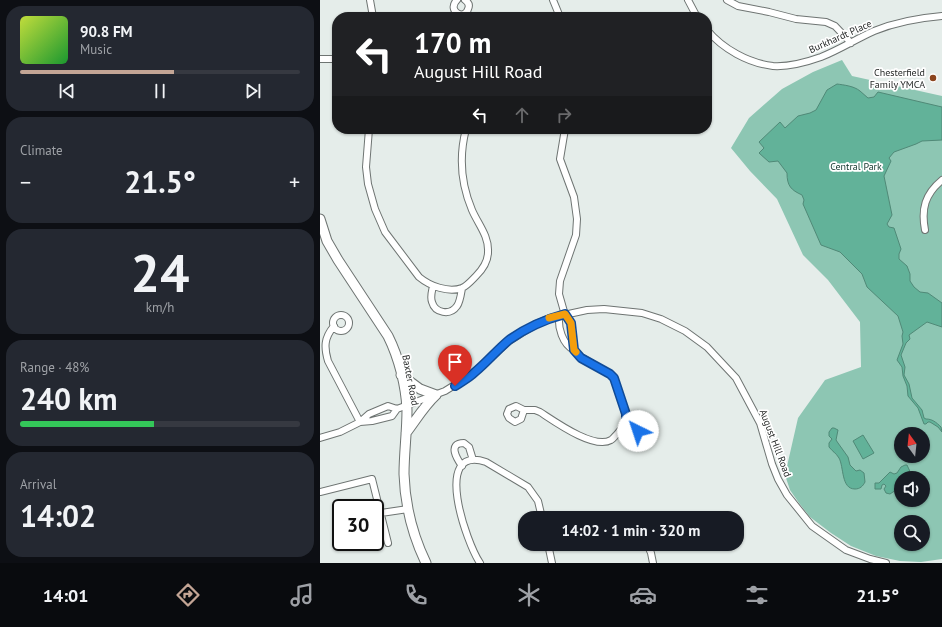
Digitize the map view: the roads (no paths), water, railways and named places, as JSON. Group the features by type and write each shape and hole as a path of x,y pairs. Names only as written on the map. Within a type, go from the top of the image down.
{"main road":[{"name":"Baxter Road","path":"321,229 338,260 388,336 394,351 401,375 406,406 404,474 408,509 416,540 426,563"},
{"path":"401,375 420,389 436,395 426,405 406,433"}],"street":[{"path":"370,0 372,12"},
{"path":"456,12 454,9 454,4 457,0"},
{"path":"465,0 468,3 469,8 466,12"},
{"path":"552,0 558,12"},
{"path":"688,0 694,12"},
{"path":"727,0 738,6 796,19 826,22 835,26 851,43"},
{"name":"Burkhardt Place","path":"712,36 735,53 758,62 774,66 798,64 822,57 873,32 895,24 920,17 942,16"},
{"path":"320,59 332,59"},
{"path":"369,134 366,168 368,184 375,209 385,232 419,277 426,283 446,289 462,288 482,270 487,262 488,251 484,233 472,211 462,178 463,144 465,134"},
{"path":"524,410 535,410 540,412 577,434 596,442 610,441 620,432 626,420 626,414 614,378 610,374 581,358 567,344 560,331 559,325 562,315 559,294 560,282 576,235 577,219 574,197 560,159 564,134"},
{"path":"925,230 923,219 924,206 928,196 935,186 942,180"},
{"path":"433,286 431,298 432,303 435,308 445,312 453,310 457,306 462,288"},
{"name":"August Hill Road","path":"397,409 446,391 474,373 518,334 550,318 587,310 604,309 642,313 661,319 679,328 707,347 736,378 760,423 778,479 797,509 812,526 846,550 886,563"},
{"path":"562,315 571,323 574,350"},
{"path":"334,326 325,342 325,351 328,361 360,422"},
{"path":"320,438 340,432 360,422 369,414 388,406 397,409 392,416 372,421 360,422"},
{"path":"620,432 629,439 634,439 637,435 638,431 636,427 626,420"},
{"path":"462,466 454,451 458,444 464,443 468,447 473,460"},
{"path":"480,563 466,533 457,493 456,477 462,466 473,460 481,460 486,462 528,488 538,501 540,511"},
{"path":"320,492 372,479 377,499"},
{"path":"384,513 408,509"},
{"path":"384,526 388,543"},
{"path":"549,551 552,563"},
{"path":"650,551 653,563"}],"place":[{"name":"Chesterfield Family YMCA","path":"933,78"}],"park label":[{"name":"Central Park","path":"856,166"}]}
